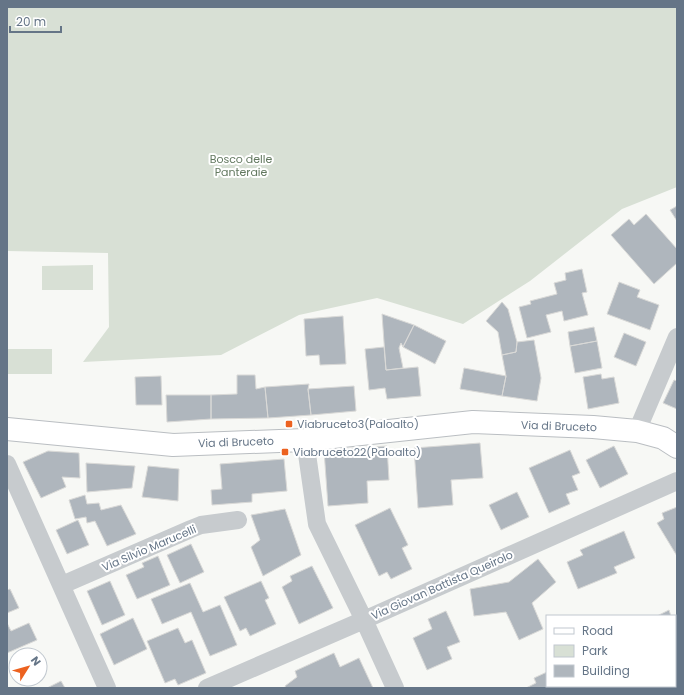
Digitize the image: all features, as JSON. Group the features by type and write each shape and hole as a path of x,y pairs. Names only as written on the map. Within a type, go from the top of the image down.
{"main road":[{"name":"Via di Bruceto","path":"7,429 173,445 305,440 473,422 593,427 637,431 663,438 677,447"}],"street":[{"path":"637,431 675,346"},
{"path":"305,440 317,524 364,620 395,688"},
{"path":"7,464 107,688"},
{"name":"Via Giovan Battista Queirolo","path":"207,688 677,481"},
{"name":"Via Silvio Marucelli","path":"62,585 201,525 238,520"}],"green space":[{"name":"Bosco delle Panteraie","path":"7,7 677,7 677,187 622,209 530,281 463,324 377,298 299,315 221,355 83,362 109,327 108,253 7,251"},
{"path":"93,265 93,290 42,290 42,266"},
{"path":"7,349 52,349 52,374 7,374"}],"building":[{"path":"677,206 677,221 670,210"},
{"path":"646,214 677,249 677,263 654,284 611,235 629,219 634,225"},
{"path":"582,269 587,292 582,293 588,315 564,321 562,311 546,315 551,332 527,338 519,307 531,304 530,301 557,294 554,283 566,280 565,273"},
{"path":"619,282 640,290 637,297 659,305 650,330 607,314"},
{"path":"502,302 508,309 517,342 516,352 502,355 498,332 486,321"},
{"path":"382,314 414,325 403,347 401,343 399,348 403,368 386,370"},
{"path":"343,316 346,364 320,365 319,355 306,356 304,319"},
{"path":"414,325 446,341 435,364 403,347"},
{"path":"594,327 597,341 570,346 568,332"},
{"path":"624,333 646,342 636,366 614,357"},
{"path":"534,340 541,378 537,401 502,396 506,376 502,355 516,352 517,342"},
{"path":"597,341 602,368 575,373 570,346"},
{"path":"384,347 386,370 418,367 421,396 387,399 385,388 369,390 365,349"},
{"path":"464,368 506,376 502,396 460,389"},
{"path":"601,374 602,379 614,377 619,403 588,409 583,377"},
{"path":"237,375 255,375 256,389 265,387 268,418 211,419 211,395 237,394"},
{"path":"161,376 162,405 136,405 135,377"},
{"path":"674,380 677,381 677,409 663,403"},
{"path":"309,384 308,389 311,415 268,418 265,387"},
{"path":"354,386 356,411 311,415 308,389"},
{"path":"166,395 211,395 211,419 167,422"},
{"path":"480,443 483,478 451,480 453,505 418,508 414,448"},
{"path":"387,446 389,480 367,481 368,503 328,506 324,450"},
{"path":"614,446 628,474 600,488 586,460"},
{"path":"570,450 580,473 572,476 578,490 566,494 570,504 549,513 529,468"},
{"path":"48,451 79,453 80,478 62,477 66,487 41,498 23,462"},
{"path":"284,459 287,491 252,494 252,502 212,505 211,490 222,489 220,464"},
{"path":"86,463 135,466 132,488 87,492"},
{"path":"148,466 179,469 178,501 142,497"},
{"path":"517,492 529,517 501,530 489,505"},
{"path":"85,495 87,504 99,503 101,510 121,505 136,534 107,546 95,521 87,523 86,517 75,519 69,500"},
{"path":"677,507 677,556 657,523 664,519 662,513"},
{"path":"390,508 408,545 402,548 412,569 391,579 387,572 379,576 355,525"},
{"path":"285,509 301,555 263,576 251,547 260,540 251,515"},
{"path":"78,520 89,545 67,554 56,530"},
{"path":"624,531 635,558 614,567 617,573 578,589 567,562 583,555 580,550"},
{"path":"191,544 204,572 180,583 167,555"},
{"path":"158,556 170,585 137,599 126,575 144,567 142,563"},
{"path":"538,559 556,582 532,603 543,629 519,640 506,612 474,616 470,589 509,582"},
{"path":"312,566 333,608 299,624 282,587 292,581 290,576"},
{"path":"110,581 125,615 102,625 87,591"},
{"path":"261,581 269,598 265,600 276,624 250,636 246,628 240,631 224,597"},
{"path":"190,583 203,612 220,605 237,645 210,656 191,612 162,624 151,599"},
{"path":"10,589 19,608 7,613 7,590"},
{"path":"669,610 671,615 659,615"},
{"path":"446,611 460,642 447,647 452,659 427,670 413,638 432,629 428,619"},
{"path":"133,618 147,649 114,665 100,634"},
{"path":"7,623 11,631 29,623 37,640 21,647 8,647 7,653"},
{"path":"178,628 185,643 192,640 206,673 178,685 175,679 165,683 147,641"},
{"path":"334,653 340,667 359,658 373,688 286,688 285,686 297,677 295,671"},
{"path":"546,672 546,687 556,688 526,688 536,683 534,678"},
{"path":"61,681 65,688 47,688"},
{"path":"566,687 595,687 593,688"}],"place":[{"name":"Viabruceto3(Paloalto)","path":"289,424"},
{"name":"Viabruceto22(Paloalto)","path":"285,452"}]}
